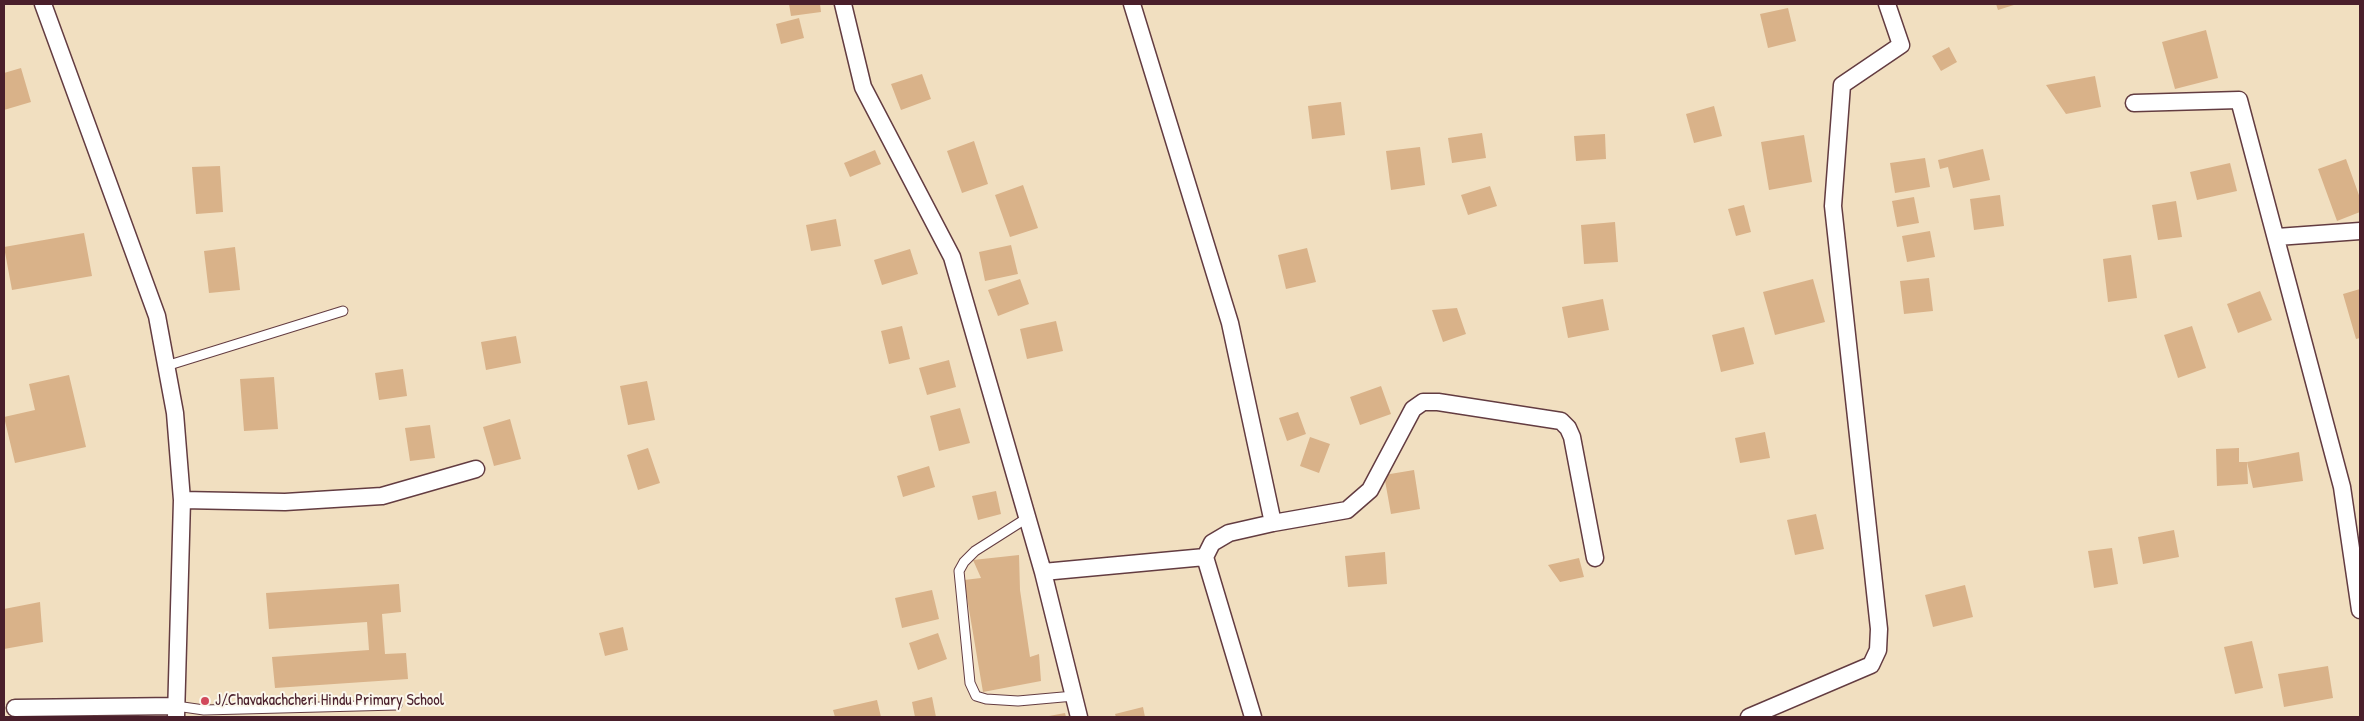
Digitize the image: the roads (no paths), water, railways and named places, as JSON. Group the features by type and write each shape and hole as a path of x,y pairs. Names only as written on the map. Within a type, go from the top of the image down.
{"street":[{"path":"15,708 176,712 182,500 175,413 157,316 43,4"},
{"path":"843,4 862,87 952,257 1043,572 1079,717"},
{"path":"1132,4 1230,322 1272,523"},
{"path":"1749,717 1871,664 1878,650 1880,629 1833,206 1842,86 1901,45 1886,4"},
{"path":"2134,103 2239,100 2342,487 2360,610"},
{"path":"2277,237 2360,231"},
{"path":"1253,717 1205,556 1212,543 1229,533 1272,523 1347,510 1370,490 1413,410 1423,402 1438,402 1561,420 1572,437 1595,558"},
{"path":"182,500 285,502 382,496 476,469"},
{"path":"1043,572 1205,556"}],"lane":[{"path":"166,366 343,310"},
{"path":"1027,518 975,551 959,571 970,683 976,696 986,699 1018,701 1074,696"},
{"path":"176,712 397,706"}],"place":[{"name":"J/Chavakachcheri Hindu Primary School","path":"205,701"}]}
